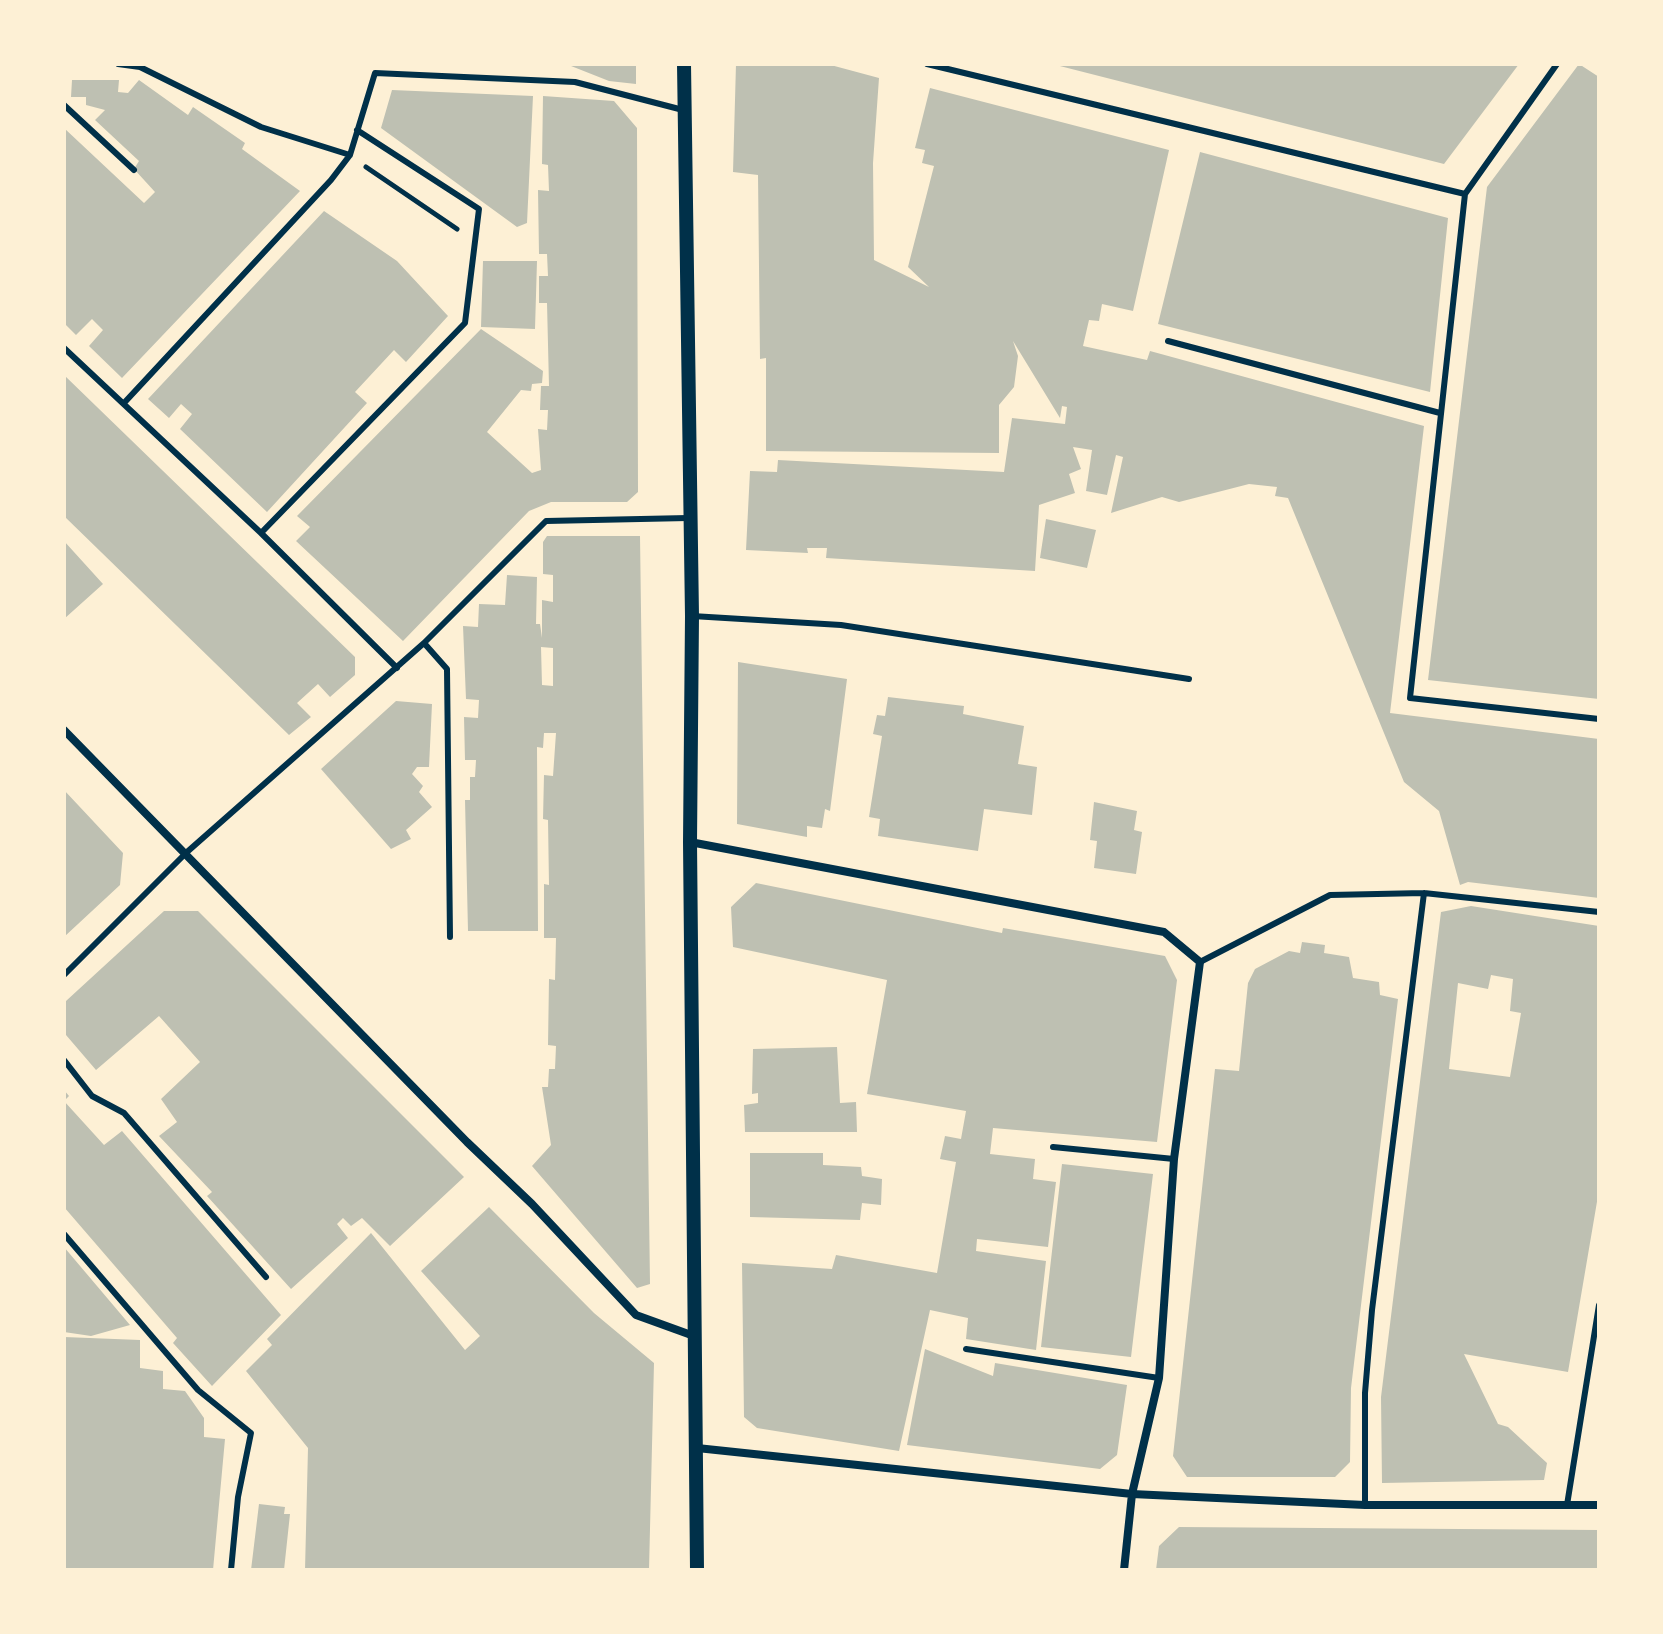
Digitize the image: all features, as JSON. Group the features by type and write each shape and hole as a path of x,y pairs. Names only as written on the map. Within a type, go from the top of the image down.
{"street":[{"path":"684,64 688,518 692,616 690,842 697,1570"},
{"path":"64,730 187,852 467,1142 532,1204 636,1315 694,1336"},
{"path":"690,842 1164,932 1200,962 1174,1159 1159,1378 1132,1494 1124,1570"},
{"path":"697,1448 1132,1494 1365,1505 1599,1505"}],"lane":[{"path":"118,64 140,67 261,127 350,155"},
{"path":"927,64 1465,194"},
{"path":"1557,64 1465,194 1410,698 1599,719"},
{"path":"124,403 321,191 350,155 375,73 575,82 684,111"},
{"path":"64,105 134,170"},
{"path":"261,533 465,323 479,209 357,130"},
{"path":"1168,341 1440,413"},
{"path":"64,348 261,533 397,668"},
{"path":"64,975 187,852 397,668 546,521 688,518"},
{"path":"692,616 841,625 1189,679"},
{"path":"424,643 447,669 450,937"},
{"path":"1200,962 1330,895 1424,893 1599,912"},
{"path":"1365,1505 1365,1393 1372,1310 1424,893"},
{"path":"64,1060 92,1096 124,1113 266,1277"},
{"path":"1053,1147 1174,1159"},
{"path":"64,1234 198,1390 251,1433 238,1497 231,1570"},
{"path":"1567,1505 1599,1305"},
{"path":"966,1349 1159,1378"}],"path":[{"path":"350,155 462,233"}],"building":[{"path":"566,64 636,64 636,84 609,81"},
{"path":"736,64 827,64 879,78 873,163 874,260 929,287 908,267 934,166 922,163 925,150 915,148 930,88 1169,150 1133,311 1102,304 1099,321 1089,320 1083,346 1147,360 1150,351 1424,426 1390,713 1599,739 1599,898 1468,882 1460,885 1439,811 1404,782 1288,498 1275,496 1277,487 1249,484 1179,502 1162,497 1111,513 1123,457 1116,455 1107,495 1086,491 1092,450 1073,447 1081,469 1069,474 1075,493 1039,505 1035,571 826,558 827,548 807,548 808,553 746,550 750,471 777,472 778,460 1004,472 1012,418 1065,424 1067,407 1062,406 1060,418 1013,341 1018,356 1014,387 999,405 999,453 766,451 766,358 760,359 758,175 733,172"},
{"path":"1052,64 1519,64 1444,164"},
{"path":"1579,64 1599,77 1599,699 1428,680 1487,187"},
{"path":"72,80 119,80 118,92 128,93 139,80 188,115 193,107 245,143 242,149 300,191 122,378 89,346 103,330 92,319 76,335 64,323 64,128 144,203 155,192 134,169 139,161 95,120 105,110 86,105 86,97 71,97"},
{"path":"392,90 533,96 527,223 517,227 381,128"},
{"path":"543,96 614,101 637,128 638,492 627,502 551,502 529,511 403,641 296,541 310,527 297,516 481,329 543,371 542,383 532,384 531,391 521,390 487,432 532,473 541,470 538,429 547,430 548,410 540,410 541,386 549,386 547,303 539,303 539,276 548,276 547,254 539,254 538,190 549,191 548,165 542,164"},
{"path":"1200,152 1448,218 1430,392 1158,324"},
{"path":"324,211 397,261 448,316 406,362 394,350 355,392 367,403 267,512 180,429 192,414 181,404 169,418 148,399"},
{"path":"483,261 537,261 535,329 481,327"},
{"path":"64,375 355,657 355,675 330,697 318,684 297,703 311,717 289,735 64,516"},
{"path":"1046,519 1096,530 1087,568 1040,558"},
{"path":"547,536 640,536 650,1284 637,1288 532,1166 551,1145 542,1087 548,1087 549,1069 555,1069 556,1046 548,1045 549,979 555,980 556,938 544,938 544,884 549,885 548,820 543,819 544,775 553,776 556,733 544,733 543,748 537,747 538,931 468,931 465,800 470,800 470,777 475,777 476,760 465,760 464,717 478,718 479,700 466,699 463,626 478,627 479,604 505,605 507,575 537,577 536,624 540,624 542,638 542,600 553,602 553,575 543,574 543,542","holes":["541,647 553,648 553,686 542,685"]},
{"path":"64,541 103,584 64,619"},
{"path":"738,662 847,679 830,811 825,809 822,828 807,826 807,837 737,824"},
{"path":"888,697 964,706 963,714 1024,726 1018,764 1037,767 1032,815 984,809 978,851 878,836 880,819 869,817 882,736 873,734 877,715 885,716"},
{"path":"396,701 432,704 429,767 417,767 412,774 423,786 419,792 432,807 406,830 411,839 391,849 321,769"},
{"path":"64,790 123,853 120,885 64,937"},
{"path":"1094,802 1137,811 1134,830 1142,832 1136,874 1094,868 1097,841 1090,840"},
{"path":"756,883 1002,933 1003,928 1165,956 1177,980 1157,1142 993,1128 990,1154 1035,1159 1033,1179 1056,1182 1048,1247 977,1239 976,1251 1046,1261 1036,1350 966,1339 968,1318 930,1310 899,1451 757,1428 744,1417 742,1263 832,1269 836,1255 937,1273 956,1162 940,1159 945,1136 961,1139 966,1111 867,1094 887,980 733,947 731,907"},
{"path":"1471,906 1599,926 1599,1190 1568,1372 1464,1354 1498,1424 1508,1427 1547,1463 1544,1480 1382,1483 1381,1397 1441,912","holes":["1491,975 1513,979 1510,1011 1521,1013 1510,1077 1449,1069 1458,983 1488,989"]},
{"path":"164,911 198,911 464,1177 390,1246 362,1218 351,1226 343,1218 337,1224 348,1238 291,1289 207,1196 212,1192 159,1136 177,1122 161,1099 200,1062 159,1016 96,1070 66,1035 66,1001"},
{"path":"1302,942 1325,945 1324,953 1349,957 1353,978 1379,982 1380,995 1398,999 1351,1388 1350,1462 1335,1477 1187,1477 1173,1456 1215,1069 1239,1071 1248,983 1255,969 1289,951 1300,953"},
{"path":"837,1047 840,1103 856,1102 857,1132 745,1132 744,1105 758,1103 758,1093 752,1094 753,1049"},
{"path":"64,1101 104,1145 122,1131 281,1315 212,1386 173,1343 177,1338 64,1207"},
{"path":"750,1153 823,1153 823,1165 861,1167 862,1176 882,1179 881,1205 862,1203 860,1220 750,1217"},
{"path":"1062,1164 1153,1174 1131,1357 1041,1347"},
{"path":"489,1207 594,1313 654,1363 649,1570 305,1570 308,1448 246,1371 272,1345 267,1339 371,1233 465,1350 480,1336 421,1271"},
{"path":"64,1247 130,1325 91,1336 64,1332"},
{"path":"64,1337 140,1340 140,1368 163,1371 163,1389 185,1391 204,1418 204,1437 225,1439 213,1570 64,1570"},
{"path":"925,1349 993,1376 995,1363 1127,1385 1117,1455 1100,1469 907,1445"},
{"path":"259,1504 285,1507 284,1514 290,1514 284,1570 251,1570"},
{"path":"1179,1527 1599,1530 1599,1570 1156,1570 1159,1546"}]}
